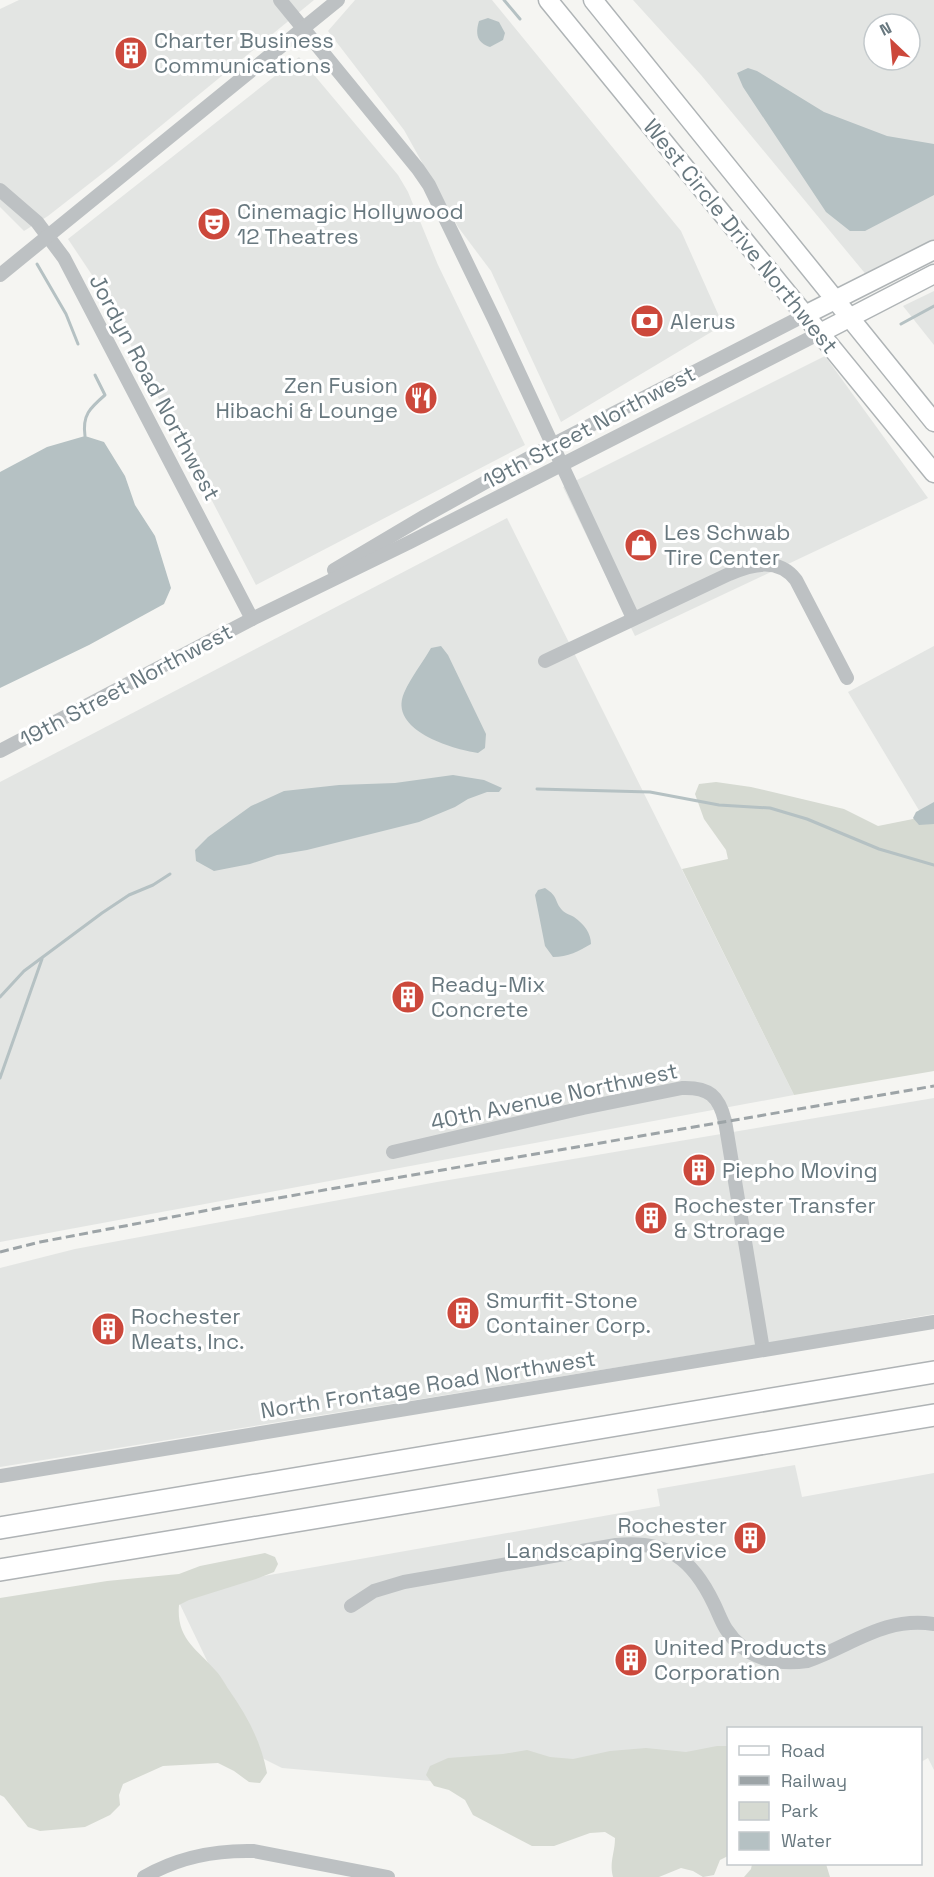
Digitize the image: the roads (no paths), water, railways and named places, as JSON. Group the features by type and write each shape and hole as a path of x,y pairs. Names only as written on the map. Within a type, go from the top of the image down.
{"highway":[{"path":"669,1417 934,1360"},
{"path":"0,1528 934,1372"},
{"path":"0,1570 934,1417"}],"main road":[{"name":"West Circle Drive Northwest","path":"548,0 934,473"},
{"name":"West Circle Drive Northwest","path":"593,0 934,423"},
{"name":"19th Street Northwest","path":"805,315 934,250"},
{"name":"19th Street Northwest","path":"820,333 934,274"}],"street":[{"path":"280,0 429,185 633,618"},
{"path":"0,275 338,0"},
{"name":"Jordyn Road Northwest","path":"0,190 22,207 49,236 64,258 252,619"},
{"name":"19th Street Northwest","path":"252,619 425,516 552,445 805,315"},
{"name":"19th Street Northwest","path":"0,750 252,619 410,542 820,333"},
{"path":"545,661 740,569 751,565 775,566 791,573 802,589 847,678"},
{"name":"40th Avenue Northwest","path":"393,1152 583,1108 682,1088 693,1088 711,1094 722,1107 725,1121 763,1350"},
{"name":"North Frontage Road Northwest","path":"0,1476 934,1322"},
{"path":"351,1606 374,1591 404,1582 616,1545 640,1544 670,1551 693,1569 701,1578 725,1628 733,1638 750,1652 766,1660 793,1664 807,1661 896,1624 918,1622 934,1624"},
{"path":"144,1877 181,1859 216,1851 233,1850 254,1851 388,1877"}],"water":[{"path":"488,18 499,22 505,33 503,40 490,47 482,43 477,34 479,21"},
{"path":"748,68 757,71 824,112 887,136 934,144 934,195 865,231 850,231 826,212 743,87 737,73"},
{"path":"85,436 104,442 125,476 135,505 155,536 171,588 164,604 89,645 0,688 0,472 47,447"},
{"path":"441,646 448,655 486,734 485,748 478,753 439,742 414,727 405,717 402,706 407,687 431,648"},
{"path":"453,775 484,780 502,788 499,792 487,792 468,799 419,822 307,850 277,855 250,864 214,871 196,861 195,850 208,837 251,806 284,791 339,785 395,783"},
{"path":"934,802 934,824 919,825 913,818 916,812"},
{"path":"545,888 552,894 563,911 584,926 590,936 591,944 568,955 553,957 545,946 535,895 538,890"}],"waterway":[{"path":"504,0 520,19"},
{"path":"37,264 66,314 78,344"},
{"path":"901,324 934,306"},
{"path":"85,436 84,429 88,412 105,395 95,375"},
{"path":"537,789 650,792 719,805 770,808 807,819 879,849 934,865"},
{"path":"0,997 24,971 102,913 129,895 153,885 170,874"},
{"path":"0,1078 42,959"}],"railway":[{"path":"0,1252 40,1242 225,1207 934,1086"}],"place":[{"name":"Charter Business Communications","path":"131,53"},
{"name":"Cinemagic Hollywood 12 Theatres","path":"214,224"},
{"name":"Alerus","path":"647,321"},
{"name":"Zen Fusion Hibachi & Lounge","path":"421,398"},
{"name":"Les Schwab Tire Center","path":"641,545"},
{"name":"Ready-Mix Concrete","path":"408,997"},
{"name":"Piepho Moving","path":"699,1170"},
{"name":"Rochester Transfer & Strorage","path":"651,1218"},
{"name":"Smurfit-Stone Container Corp.","path":"463,1313"},
{"name":"Rochester Meats, Inc.","path":"108,1329"},
{"name":"Rochester Landscaping Service","path":"750,1538"},
{"name":"United Products Corporation","path":"631,1660"}]}
